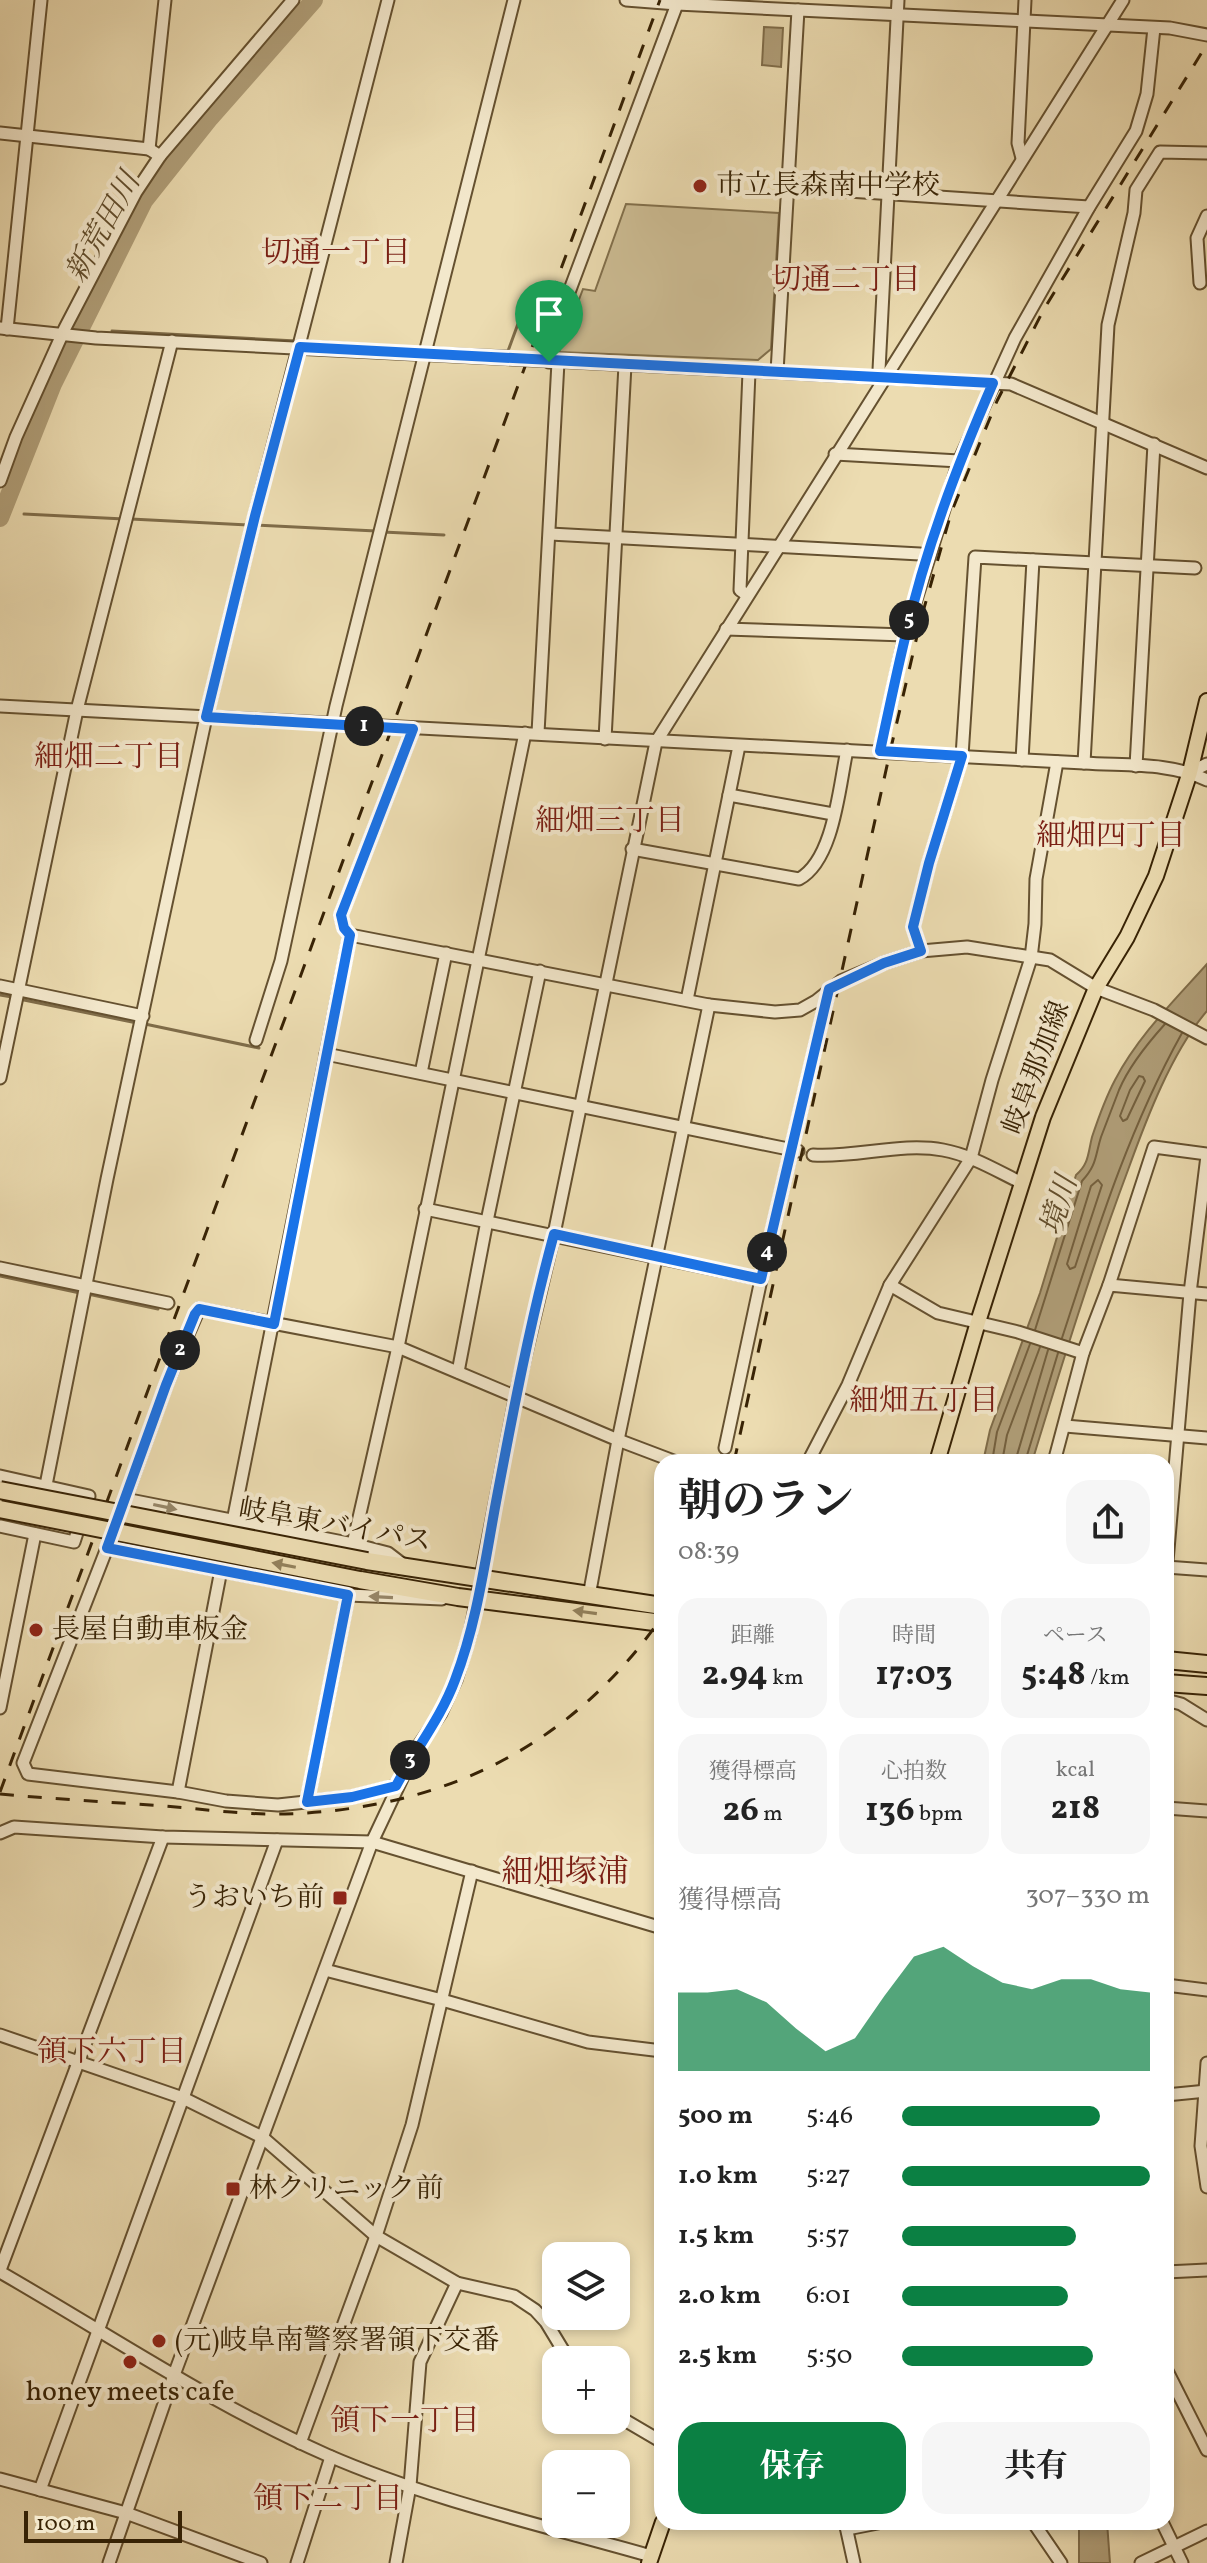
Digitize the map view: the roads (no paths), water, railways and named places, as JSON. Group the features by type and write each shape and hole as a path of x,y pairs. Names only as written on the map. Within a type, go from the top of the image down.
{"highway":[{"name":"岐阜東バイパス","path":"0,1490 367,1561 654,1605"},
{"name":"岐阜東バイパス","path":"0,1509 458,1597 654,1622"},
{"path":"1174,1661 1207,1664"},
{"path":"1174,1684 1207,1686"}],"main road":[{"name":"岐阜那加線","path":"939,1454 1043,1117 1096,988 1127,937 1156,876 1190,772 1207,701"},
{"path":"650,2560 660,2530"}],"street":[{"path":"41,0 4,328 88,337 1011,384 1207,468"},
{"path":"154,153 165,0"},
{"path":"0,481 16,437 154,153 293,0"},
{"path":"46,1485 206,717 388,0"},
{"path":"256,1040 281,961 333,723 514,0"},
{"path":"626,0 1206,31"},
{"path":"884,377 879,370 898,0"},
{"path":"1022,158 1018,143 1025,0"},
{"path":"109,2563 174,2375 372,1842 396,1786 441,1713 456,1680 470,1634 516,1395 554,1234 656,742 1123,0"},
{"path":"538,733 550,534 554,362 547,351 677,4"},
{"path":"777,372 798,10"},
{"path":"880,751 905,635 959,461 993,383 1089,207 1136,131 1147,94 1154,28"},
{"path":"0,133 154,153"},
{"path":"1084,763 1108,325 1134,213 1136,190 1160,152 1207,153"},
{"path":"788,187 1089,207"},
{"path":"1200,283 1197,238 1207,216"},
{"path":"0,1078 77,710 172,341"},
{"path":"605,739 625,365"},
{"path":"747,595 740,590 749,372"},
{"path":"1136,766 1154,444"},
{"path":"835,454 959,461"},
{"path":"550,534 920,554 928,557"},
{"path":"921,951 913,927 962,756 975,557 1195,568"},
{"path":"1022,760 1033,560"},
{"path":"726,629 905,635"},
{"path":"0,706 1136,766 1190,772 1207,780"},
{"path":"413,729 341,915 344,928 350,935 709,1005 775,1012 800,1010 829,989 884,963 921,951 967,947 1050,960 1096,988 1154,1010 1204,1034"},
{"path":"353,1544 398,1347 525,733"},
{"path":"687,1000 739,746"},
{"path":"632,849 799,879 824,854 847,750"},
{"path":"812,1454 848,1385 890,1285 971,1158 1031,958 1036,879 1057,762"},
{"path":"1190,772 1207,764"},
{"path":"729,795 833,814"},
{"path":"233,1521 350,935"},
{"path":"421,1073 446,953"},
{"path":"458,1372 540,971"},
{"path":"0,986 143,1016"},
{"path":"725,1448 829,989"},
{"path":"589,1596 618,1440 709,1005"},
{"path":"326,1054 794,1151"},
{"path":"1056,1454 1083,1353 1109,1285 1154,1147 1207,1155 1190,1293 1174,1479"},
{"path":"813,1155 941,1149 971,1158 1022,1183"},
{"path":"425,1209 761,1279"},
{"path":"0,1268 168,1303"},
{"path":"890,1285 938,1313 1018,1332 1083,1353"},
{"path":"1109,1285 1207,1294"},
{"path":"396,1786 352,1797 278,1805 226,1801 178,1792 28,1774 23,1763 107,1548 166,1385 199,1309 398,1347 655,1454"},
{"path":"1065,1426 1207,1438"},
{"path":"0,1476 89,1496 74,1542 0,1526"},
{"path":"125,1499 353,1544 388,1553 406,1567"},
{"path":"0,1708 35,1534"},
{"path":"107,1548 348,1595 433,1600 458,1597"},
{"path":"1174,1568 1207,1570"},
{"path":"178,1792 221,1570"},
{"path":"307,1802 348,1595"},
{"path":"1174,1702 1207,1720"},
{"path":"1174,1809 1207,1811"},
{"path":"0,1833 14,1827 163,1837 372,1842 654,1926"},
{"path":"163,1837 0,2271 174,2375 331,2457 410,2486 650,2560"},
{"path":"40,2490 277,1840"},
{"path":"300,2443 376,2236 412,2125 472,1871"},
{"path":"325,1970 588,2042 654,2050"},
{"path":"1174,1986 1207,1990"},
{"path":"0,2035 183,2098 262,2137 376,2236 457,2283 514,2296 546,2322 561,2346"},
{"path":"1207,2063 1204,2146 1207,2187"},
{"path":"1174,2094 1206,2091"},
{"path":"1174,2272 1207,2270"},
{"path":"396,2563 410,2486 420,2362 457,2283"},
{"path":"1174,2385 1207,2450"},
{"path":"630,2423 654,2437"},
{"path":"297,2563 331,2457"},
{"path":"0,2479 126,2513 261,2563"},
{"path":"847,2530 854,2563"},
{"path":"1038,2530 1061,2563"},
{"path":"1165,2530 1182,2563"},
{"path":"1141,2563 1207,2531"}],"water":[{"path":"764,27 783,28 781,67 762,65"},
{"path":"1207,964 1207,1011 1171,1066 1143,1130 1090,1279 1035,1454 985,1454 990,1430 1040,1293 1076,1175 1086,1162 1108,1094 1124,1064 1169,1005"},
{"path":"1079,2530 1108,2530 1110,2563 1079,2563"}],"waterway":[{"name":"新荒田川","path":"0,518 53,384 144,201 210,118 314,0"},
{"path":"431,348 508,351 519,321"},
{"path":"112,331 296,341"},
{"path":"304,341 424,348"},
{"path":"24,514 124,519"},
{"path":"131,519 248,525"},
{"path":"255,525 376,531"},
{"path":"383,532 444,535"},
{"path":"0,995 12,997"},
{"path":"19,999 137,1023"},
{"path":"145,1024 259,1048"},
{"path":"0,1276 80,1293"},
{"path":"88,1294 158,1309"}],"railway":[{"path":"0,1792 660,0"},
{"path":"736,1454 890,752 921,619 951,513 997,401 1044,309 1207,44"},
{"path":"0,1794 270,1814 343,1809 398,1800 449,1784 498,1763 544,1736 586,1702 626,1663 654,1627"}],"place":[{"name":"市立長森南中学校","path":"700,186"},
{"name":"長屋自動車板金","path":"36,1630"},
{"name":"うおいち前","path":"340,1898"},
{"name":"林クリニック前","path":"233,2189"},
{"name":"(元)岐阜南警察署領下交番","path":"159,2341"},
{"name":"honey meets cafe","path":"130,2362"}],"district":[{"name":"切通一丁目","path":"336,254"},
{"name":"切通二丁目","path":"846,281"},
{"name":"細畑二丁目","path":"109,758"},
{"name":"細畑三丁目","path":"610,822"},
{"name":"細畑四丁目","path":"1111,837"},
{"name":"細畑五丁目","path":"924,1402"},
{"name":"細畑塚浦","path":"565,1874"},
{"name":"領下六丁目","path":"112,2053"},
{"name":"領下一丁目","path":"405,2422"},
{"name":"領下二丁目","path":"328,2500"}],"water label":[{"name":"境川","path":"1060,1206"}]}
